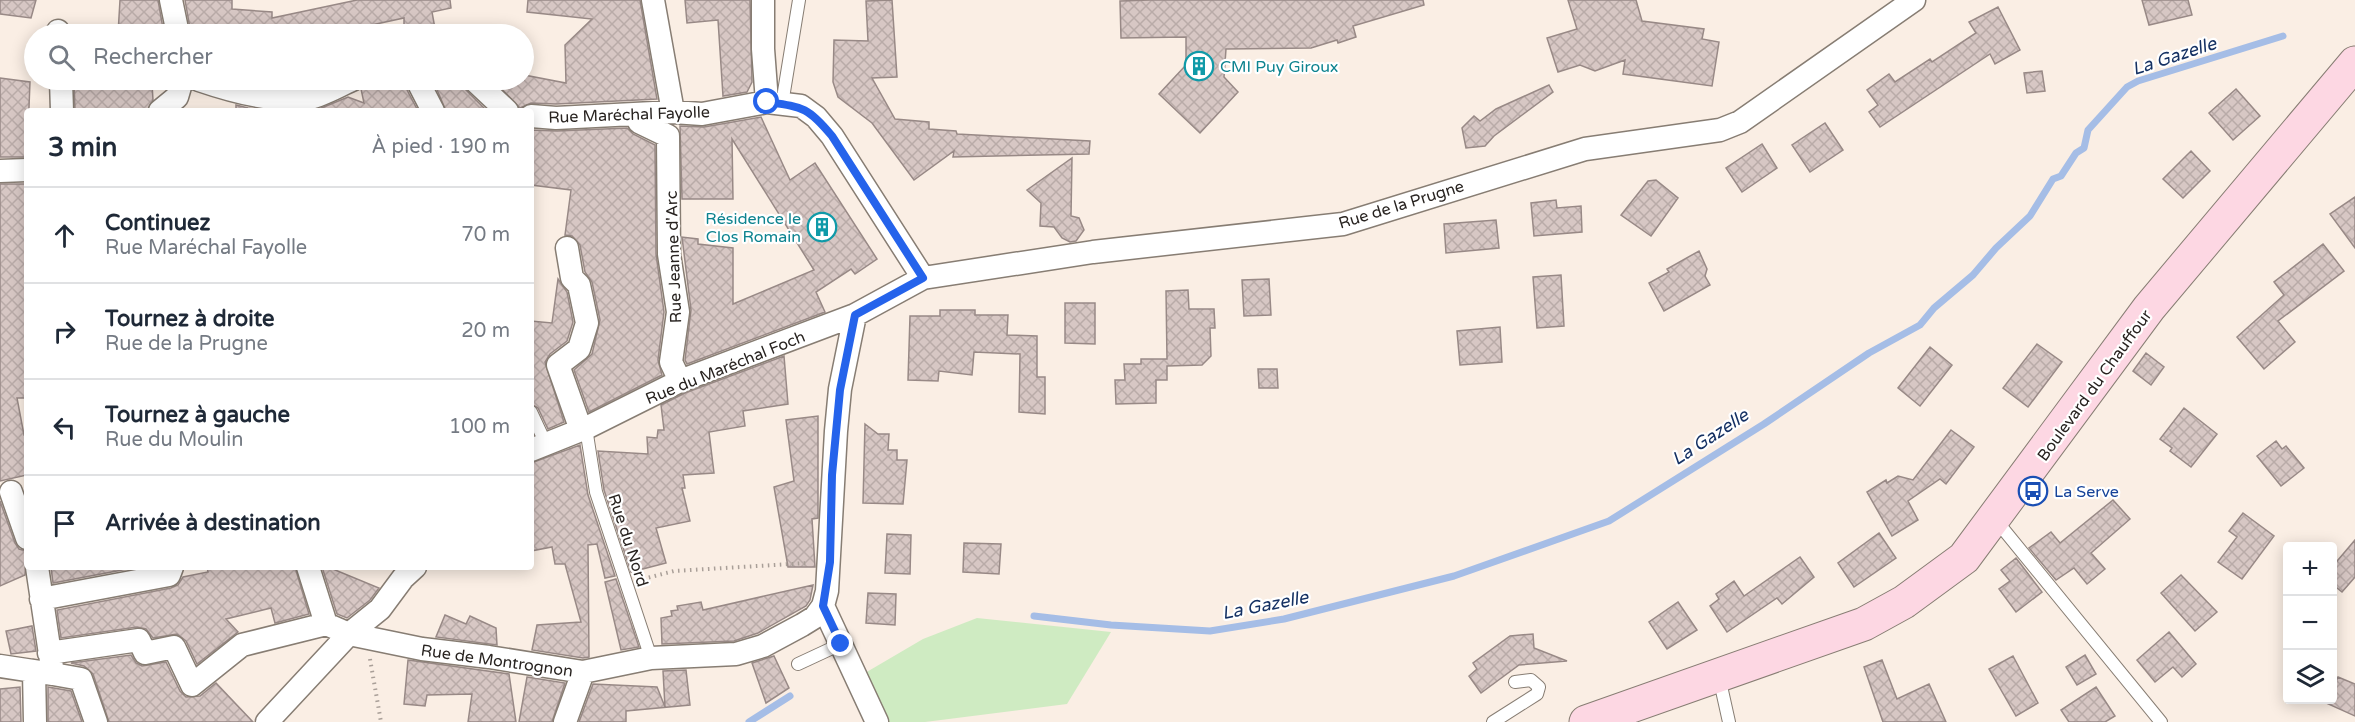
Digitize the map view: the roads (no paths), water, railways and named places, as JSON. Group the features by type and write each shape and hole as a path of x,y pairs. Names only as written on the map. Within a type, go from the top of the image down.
{"main road":[{"name":"Boulevard du Chauffour","path":"1586,722 1864,624 1904,602 1964,558 2150,308 2355,63"}],"street":[{"path":"171,0 176,24"},
{"path":"653,0 674,112"},
{"path":"764,0 763,49 775,103"},
{"name":"Rue de la Prugne","path":"855,315 923,278 1093,252 1344,224 1585,149 1720,130 1740,122 1914,0"},
{"path":"61,90 62,108"},
{"path":"236,90 275,98 307,99 328,90"},
{"path":"422,90 432,108"},
{"path":"485,90 504,108"},
{"path":"164,108 180,96"},
{"name":"Rue Maréchal Fayolle","path":"534,116 556,118 674,112 702,114 775,103 801,106 816,117 832,136 923,278"},
{"name":"Rue Jeanne d'Arc","path":"636,114 639,122 668,136 669,254 678,312 671,362 680,381"},
{"path":"0,171 24,170"},
{"path":"567,248 572,278 579,285 587,323 579,349 558,365 583,429"},
{"path":"855,315 840,390 830,562 823,606 877,722"},
{"name":"Rue du Maréchal Foch","path":"538,447 583,429 680,381 855,315"},
{"path":"13,491 24,528"},
{"path":"35,722 45,666 37,570"},
{"path":"41,599 169,575 171,570"},
{"path":"0,666 45,666 139,640 145,653 174,647 192,685 242,645 326,624 309,570"},
{"path":"267,722 360,636 403,578 412,570"},
{"name":"Rue de Montrognon","path":"326,624 360,636 422,649 583,672 651,658 736,654 763,646 802,625 815,617 823,606"},
{"path":"45,666 81,679 96,722"},
{"path":"565,722 583,672"}],"lane":[{"path":"775,103 799,0"},
{"path":"534,427 538,447"},
{"name":"Rue du Nord","path":"583,429 596,492 651,658"},
{"path":"1995,518 2161,722"},
{"path":"798,664 841,644"},
{"path":"1719,677 1729,722"},
{"path":"1493,722 1537,694 1539,687 1531,680 1515,682"}],"waterway":[{"name":"La Gazelle","path":"1034,616 1111,625 1210,631 1284,619 1454,576 1609,521 1764,424 1869,353 1920,325 1934,308 1973,275 1996,248 2030,216 2053,179 2061,176 2076,153 2084,148 2088,130 2127,87 2138,81 2283,36"},
{"name":"La Gazelle","path":"749,722 790,696"}],"place":[{"name":"CMI Puy Giroux","path":"1199,66"},
{"name":"Résidence le Clos Romain","path":"822,227"},
{"name":"La Serve","path":"2033,491"}]}
